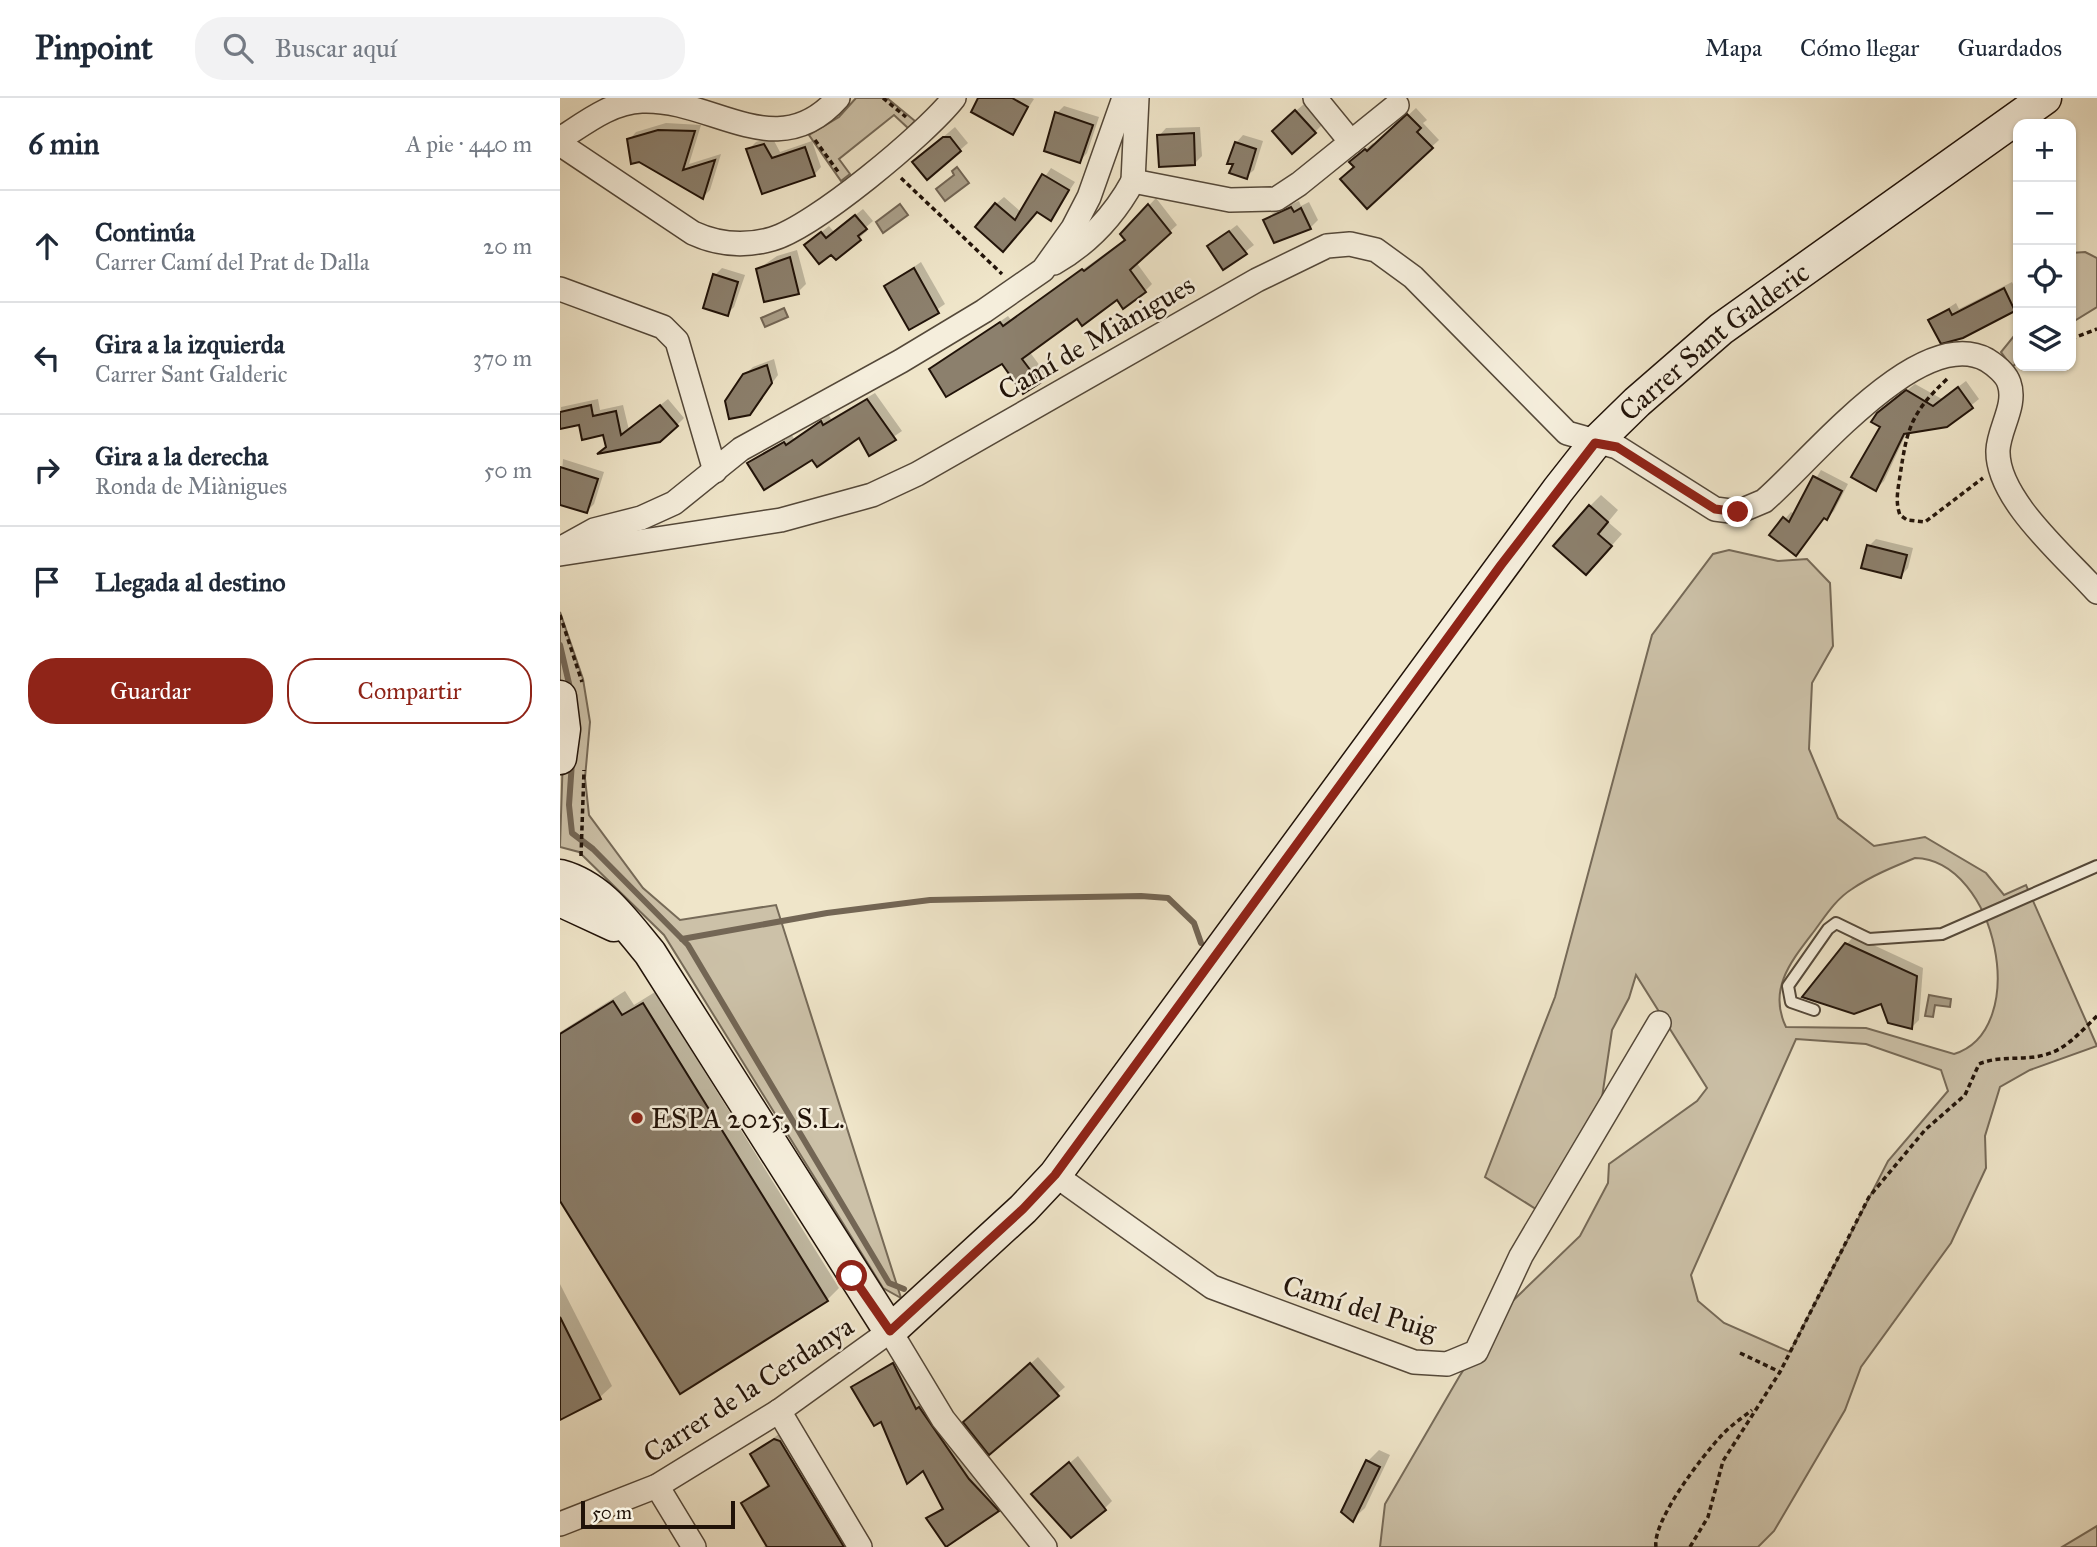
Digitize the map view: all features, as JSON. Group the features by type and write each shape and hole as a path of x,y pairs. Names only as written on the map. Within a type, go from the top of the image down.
{"street":[{"path":"838,98 805,125 776,131 684,107 642,101 605,111 560,142 669,220 720,243 745,244 792,231 922,132 954,98"},
{"path":"1043,270 1073,228 1089,197 1124,98"},
{"path":"560,552 594,530 641,518 674,503 741,449 901,361 1017,288 1094,235 1123,200 1133,181 1137,98"},
{"path":"1315,98 1351,142"},
{"name":"Carrer Sant Galderic","path":"890,1331 1023,1209 1055,1175 1501,565 1676,366 1721,330 2045,98"},
{"path":"1133,181 1230,200 1276,199 1397,106"},
{"name":"Camí de Miànigues","path":"560,552 749,527 872,495 917,474 1257,280 1312,251 1340,243 1362,246 1393,261 1434,298 1567,433 1606,445 1715,509 1725,512 1751,509 1781,487 1854,416 1901,377 1939,359 1970,354"},
{"path":"560,289 663,327 677,341 715,471"},
{"path":"1970,354 1989,361 2009,381 2010,404 2001,436 2000,465 2011,494 2097,592"},
{"path":"560,696 564,729 560,758"},
{"path":"568,879 584,909 634,934 650,953 943,1419 1045,1547"},
{"name":"Camí del Puig","path":"1055,1175 1212,1287 1414,1362 1447,1364 1476,1352 1521,1256 1601,1126 1659,1023"},
{"name":"Carrer de la Cerdanya","path":"560,1524 657,1486 779,1411 890,1331"},
{"path":"779,1411 860,1547"},
{"path":"657,1486 694,1547"}],"lane":[{"path":"1814,1010 1791,1002 1788,986 1828,929 1836,923 1869,939 1942,934 2097,866"}],"path":[{"path":"883,98 922,132"},
{"path":"805,125 850,189"},
{"path":"884,162 1017,288"},
{"path":"2076,337 2097,328"},
{"path":"1970,354 1931,395 1909,428 1898,493 1900,514 1907,520 1925,522 2000,465"},
{"path":"568,879 582,826"},
{"path":"1690,1547 1708,1517 1723,1461 1780,1372 1869,1197 1925,1130 1965,1094 1979,1064 1991,1058 2044,1055 2066,1046 2097,1016"},
{"path":"1740,1353 1780,1372"},
{"path":"1656,1547 1660,1523 1701,1462 1723,1433 1756,1407"}],"shaded area":[{"path":"856,98 887,98 915,121 908,128 894,115 839,159 850,174 841,181 809,135 839,117"},
{"path":"957,167 969,183 945,201 936,189 954,175 952,171"},
{"path":"900,204 908,215 883,233 876,222"},
{"path":"2085,252 2097,258 2097,307 2076,320 2076,308 2076,253"},
{"path":"784,308 788,317 765,327 761,318"},
{"path":"2013,337 2012,367 2001,352"},
{"path":"1729,550 1778,561 1807,559 1830,583 1833,646 1812,683 1809,749 1838,818 1874,846 1925,837 1986,873 2004,895 2026,885 2097,1046 2030,1070 2000,1087 1985,1136 1986,1168 1951,1243 1861,1367 1845,1410 1774,1531 1758,1547 1380,1547 1385,1504 1498,1315 1580,1236 1608,1183 1609,1164 1697,1101 1707,1088 1636,975 1629,998 1612,1030 1600,1111 1539,1211 1485,1177 1555,997 1652,635 1713,554","holes":["1915,858 1943,866 1967,886 1984,915 1994,948 1998,982 1992,1014 1978,1039 1954,1054 1866,1028 1786,1027 1779,999 1785,975 1827,913 1859,884","1796,1039 1866,1044 1941,1070 1948,1091 1888,1161 1790,1352 1724,1323 1698,1301 1691,1275"]},
{"path":"560,612 583,679 590,722 585,778 589,815 643,888 680,920 776,905 901,1298 883,1288 664,935 579,852 560,847 564,722 560,701"},
{"path":"1929,995 1951,999 1950,1007 1935,1005 1933,1017 1925,1016"},
{"path":"2097,1526 2097,1547 2062,1547"}],"building":[{"path":"978,98 1012,98 1028,107 1013,135 971,112"},
{"path":"1295,110 1316,133 1292,154 1272,131"},
{"path":"1055,112 1093,125 1080,163 1044,151"},
{"path":"1407,114 1421,128 1417,132 1433,148 1367,209 1340,179 1354,167 1349,162 1365,149 1367,151"},
{"path":"658,130 695,131 683,170 715,160 703,199 639,162 631,164 627,139"},
{"path":"1194,133 1195,165 1159,167 1157,135"},
{"path":"943,137 950,137 961,151 927,180 912,162"},
{"path":"1235,142 1256,149 1247,179 1229,173 1233,164 1227,164"},
{"path":"764,144 772,158 805,147 815,176 762,194 746,149"},
{"path":"1042,174 1069,190 1051,221 1037,212 1003,252 975,227 995,203 1015,220"},
{"path":"1148,204 1171,233 1130,270 1146,292 1123,309 1117,300 1082,326 1077,319 1022,359 1040,383 1023,394 1002,364 946,397 929,369 1000,322 1003,326 1082,269 1084,271 1125,240 1120,234"},
{"path":"1291,207 1294,212 1301,208 1311,229 1274,243 1263,220"},
{"path":"855,215 867,229 858,236 861,240 836,260 831,255 819,264 804,245 821,232 826,238"},
{"path":"1229,231 1247,254 1223,270 1207,246"},
{"path":"790,257 799,294 764,302 756,269"},
{"path":"914,268 939,313 909,330 884,286"},
{"path":"713,274 738,282 728,316 703,308"},
{"path":"2004,288 2013,307 2013,312 1963,338 1941,344 1928,320 1949,309 1952,315"},
{"path":"767,365 772,383 750,415 729,419 725,401 743,374"},
{"path":"1958,387 1973,408 1947,427 1904,434 1876,491 1851,477 1880,427 1871,422 1877,413 1906,390 1933,406"},
{"path":"867,399 896,440 869,456 859,438 817,467 812,460 764,490 747,463 784,442 786,445 821,421 823,425"},
{"path":"591,405 593,416 616,411 621,435 660,405 678,426 660,442 597,454 606,447 603,435 582,440 579,425 560,429 560,412"},
{"path":"560,467 598,479 587,513 560,505"},
{"path":"1813,476 1842,491 1827,520 1824,518 1796,556 1769,535 1783,517 1789,522"},
{"path":"1589,505 1608,522 1598,534 1612,546 1586,575 1553,546"},
{"path":"1867,545 1907,555 1901,578 1861,568"},
{"path":"1845,943 1917,976 1912,1029 1888,1023 1881,1004 1854,1014 1802,997"},
{"name":"ESPA 2025, S.L.","path":"613,1001 622,1015 643,1003 828,1301 680,1394 560,1201 560,1034"},
{"path":"560,1317 601,1399 560,1420"},
{"path":"893,1363 916,1409 919,1407 969,1479 999,1511 946,1547 926,1518 943,1509 923,1471 907,1484 881,1422 874,1426 851,1387"},
{"path":"1030,1363 1059,1396 989,1455 963,1422"},
{"path":"774,1439 780,1441 844,1547 767,1547 741,1503 769,1486 750,1454"},
{"path":"1366,1460 1380,1467 1353,1522 1341,1512"},
{"path":"1069,1462 1106,1510 1071,1538 1031,1494"}],"waterway":[{"path":"560,645 571,692"},
{"path":"572,762 569,805 572,833 593,849 688,945 889,1283 904,1289"},
{"path":"682,939 827,913 930,900 1141,896 1168,898 1194,923 1201,943"}],"place":[{"name":"ESPA 2025, S.L.","path":"637,1118"}],"route":[{"path":"852,1276 890,1331 1023,1209 1055,1175 1501,565 1595,443 1617,447 1715,509 1738,512"}]}
